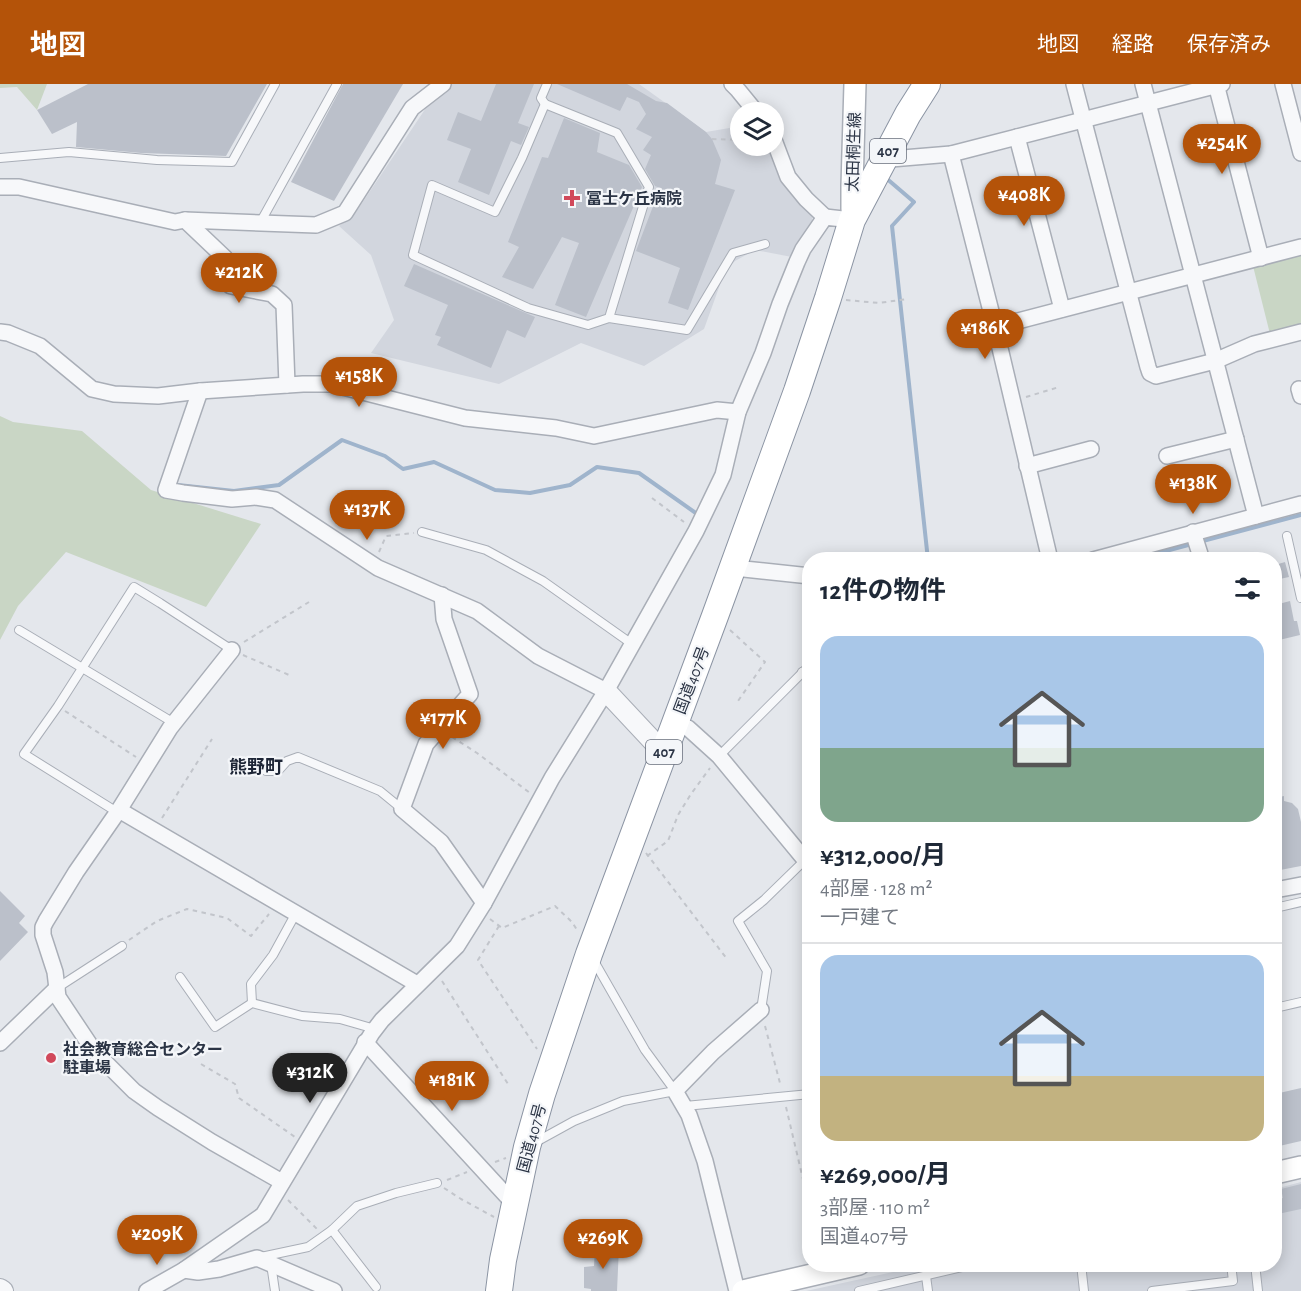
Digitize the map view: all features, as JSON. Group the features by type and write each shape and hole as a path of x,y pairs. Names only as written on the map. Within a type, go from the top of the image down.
{"highway":[{"name":"国道407号","path":"499,1291 503,1260 527,1147 550,1069 590,954 640,846 664,753 797,391 852,220 908,114 927,84"}],"main road":[{"name":"太田桐生線","path":"852,220 855,84"},
{"path":"1282,1171 1301,1167"},
{"path":"742,1291 824,1272"}],"street":[{"path":"0,187 19,187 175,222 185,220 316,225 345,213 412,108 443,84"},
{"path":"732,84 748,102"},
{"path":"1074,84 1150,373 1156,376 1215,361 1254,344 1301,332"},
{"path":"1143,84 1256,516"},
{"path":"885,156 891,159 951,154 1218,84 1261,258"},
{"path":"1283,84 1301,153"},
{"path":"1017,137 1062,309"},
{"path":"951,154 1048,552"},
{"path":"780,156 788,177 825,217 852,220"},
{"path":"147,1291 184,1270 263,1215 365,1042 417,984 457,946 482,907 540,800 606,691 696,531 723,475 738,412 763,353 780,304 803,249 825,217"},
{"path":"185,220 225,258 231,286 272,294 284,304 287,385"},
{"path":"995,327 1301,248"},
{"path":"0,332 40,346 92,389 114,394 158,396 200,391 331,384 465,418 556,428 594,435 717,410 738,412"},
{"path":"200,391 166,490 232,499 256,497 275,500 373,565 477,611 538,656 606,691 664,753"},
{"path":"1167,456 1236,439"},
{"path":"1027,466 1091,449"},
{"path":"1122,552 1301,504"},
{"path":"1193,532 1199,552"},
{"path":"732,566 802,575"},
{"path":"442,595 444,619 470,694 426,744 402,809 441,842 482,907"},
{"path":"232,650 174,723 76,872 43,927 43,935 55,972 58,997 94,1050 134,1091 280,1186"},
{"path":"675,724 688,728 719,756 802,856"},
{"path":"118,811 417,984"},
{"path":"1282,889 1301,885"},
{"path":"0,1043 57,988"},
{"path":"737,1291 705,1161 689,1115 675,1091 713,1052 761,1010"},
{"path":"365,1042 480,1167 512,1215"},
{"path":"184,1270 198,1272 263,1261 334,1291"}],"lane":[{"path":"0,158 69,152 157,160 232,162 275,84"},
{"path":"260,223 337,84"},
{"path":"547,84 541,98 545,104 617,133 649,187 609,318"},
{"path":"545,104 522,158 495,212 432,185 413,255 544,314 588,325 609,318 687,330 733,253 765,244"},
{"path":"422,532 486,550 543,582 633,644"},
{"path":"1287,536 1301,598"},
{"path":"118,811 24,754 134,587 232,650"},
{"path":"19,630 174,723"},
{"path":"719,756 802,672"},
{"path":"257,761 266,771 278,771 287,761 298,757 380,791 402,809"},
{"path":"761,1010 767,971 738,921 802,868"},
{"path":"1282,906 1301,902"},
{"path":"252,1002 251,984 273,955 296,913"},
{"path":"57,988 122,946"},
{"path":"527,1147 574,1121 623,1101 675,1091 645,1050 590,954"},
{"path":"180,977 215,1028 252,1002"},
{"path":"252,1002 302,1016 340,1019 375,1029"},
{"path":"1282,1006 1301,1002"},
{"path":"683,1106 802,1095"},
{"path":"275,1291 263,1261 308,1247 332,1230 357,1206 437,1183"},
{"path":"332,1230 376,1287"},
{"path":"858,1291 942,1272"},
{"path":"1082,1272 1084,1291"},
{"path":"1152,1291 1233,1281 1232,1272"},
{"path":"1256,1272 1258,1291"},
{"path":"926,1276 928,1291"}],"path":[{"path":"712,139 730,140"},
{"path":"828,298 879,303 907,299"},
{"path":"1011,401 1059,387"},
{"path":"652,498 696,531"},
{"path":"373,565 386,536 422,532"},
{"path":"232,650 309,602"},
{"path":"715,616 765,662 738,701"},
{"path":"232,650 288,675"},
{"path":"57,706 147,765"},
{"path":"439,729 477,753 540,800"},
{"path":"155,831 212,739"},
{"path":"719,756 690,794 678,815 668,841 640,846 727,958"},
{"path":"122,946 157,921 187,909 227,918 251,936 278,903"},
{"path":"482,907 502,928 555,906 572,922 590,954"},
{"path":"499,926 478,960 550,1069"},
{"path":"434,969 508,1084"},
{"path":"761,1010 802,1176"},
{"path":"201,1064 235,1084 239,1098 305,1144"},
{"path":"437,1183 480,1167"},
{"path":"437,1183 461,1199 512,1215"},
{"path":"280,1186 324,1236"}],"shaded area":[{"path":"448,84 639,84 706,132 730,128 730,156 773,156 781,180 793,197 813,215 811,226 800,238 792,257 755,250 735,261 725,271 704,329 644,366 581,343 499,384 371,353 394,320 371,255 339,226 356,212 430,102"},
{"path":"1301,1182 1301,1291 806,1291 893,1272 1282,1272 1282,1187"}],"green space":[{"path":"0,84 47,84 37,110 17,87 0,88"},
{"path":"1301,254 1301,325 1270,334 1253,266"},
{"path":"0,416 13,422 82,431 151,490 261,524 206,607 66,552 18,606 0,640"}],"building":[{"path":"88,84 267,84 226,156 141,153 76,147 77,122 52,134 37,110"},
{"path":"343,84 403,84 334,201 291,182"},
{"path":"496,84 534,84 518,123 529,127 521,145 511,141 489,195 458,182 471,149 447,140 458,112 481,121"},
{"path":"557,84 627,84 656,101 667,103 712,139 721,160 715,184 735,190 688,310 668,303 680,268 636,251 660,188 655,186 645,169 651,155 643,150 652,137 636,129 646,114 639,102 627,97 620,111"},
{"path":"564,118 600,133 597,152 629,165 642,187 586,317 555,305 579,243 562,237 533,289 502,277 519,247 508,242 542,157 548,158"},
{"path":"414,264 535,317 525,338 507,330 491,368 437,345 441,337 435,335 448,305 404,286"},
{"path":"1285,562 1289,577 1282,578 1282,563"},
{"path":"1290,601 1294,621 1297,621 1300,635 1282,639 1282,603"},
{"path":"1282,796 1284,796 1284,801 1292,803 1298,809 1301,822 1301,866 1282,870"},
{"path":"0,891 25,916 19,923 28,932 0,961"},
{"path":"1301,1088 1301,1141 1282,1145 1282,1092"},
{"path":"1301,1184 1301,1209 1282,1213 1282,1189"},
{"path":"607,1245 619,1247 617,1291 591,1291 591,1289 584,1288 584,1267 594,1266 595,1248"}],"waterway":[{"path":"886,178 914,202 892,226 927,552"},
{"path":"178,485 234,491 279,485 342,440 385,456 403,469 434,462 495,490 530,493 570,485 597,467 639,473 700,516"},
{"path":"1199,542 1301,515"},
{"path":"1162,552 1192,544"}],"place":[{"name":"冨士ケ丘病院","path":"572,198"},
{"name":"社会教育総合センター 駐車場","path":"51,1058"}],"district":[{"name":"熊野町","path":"256,767"}]}
